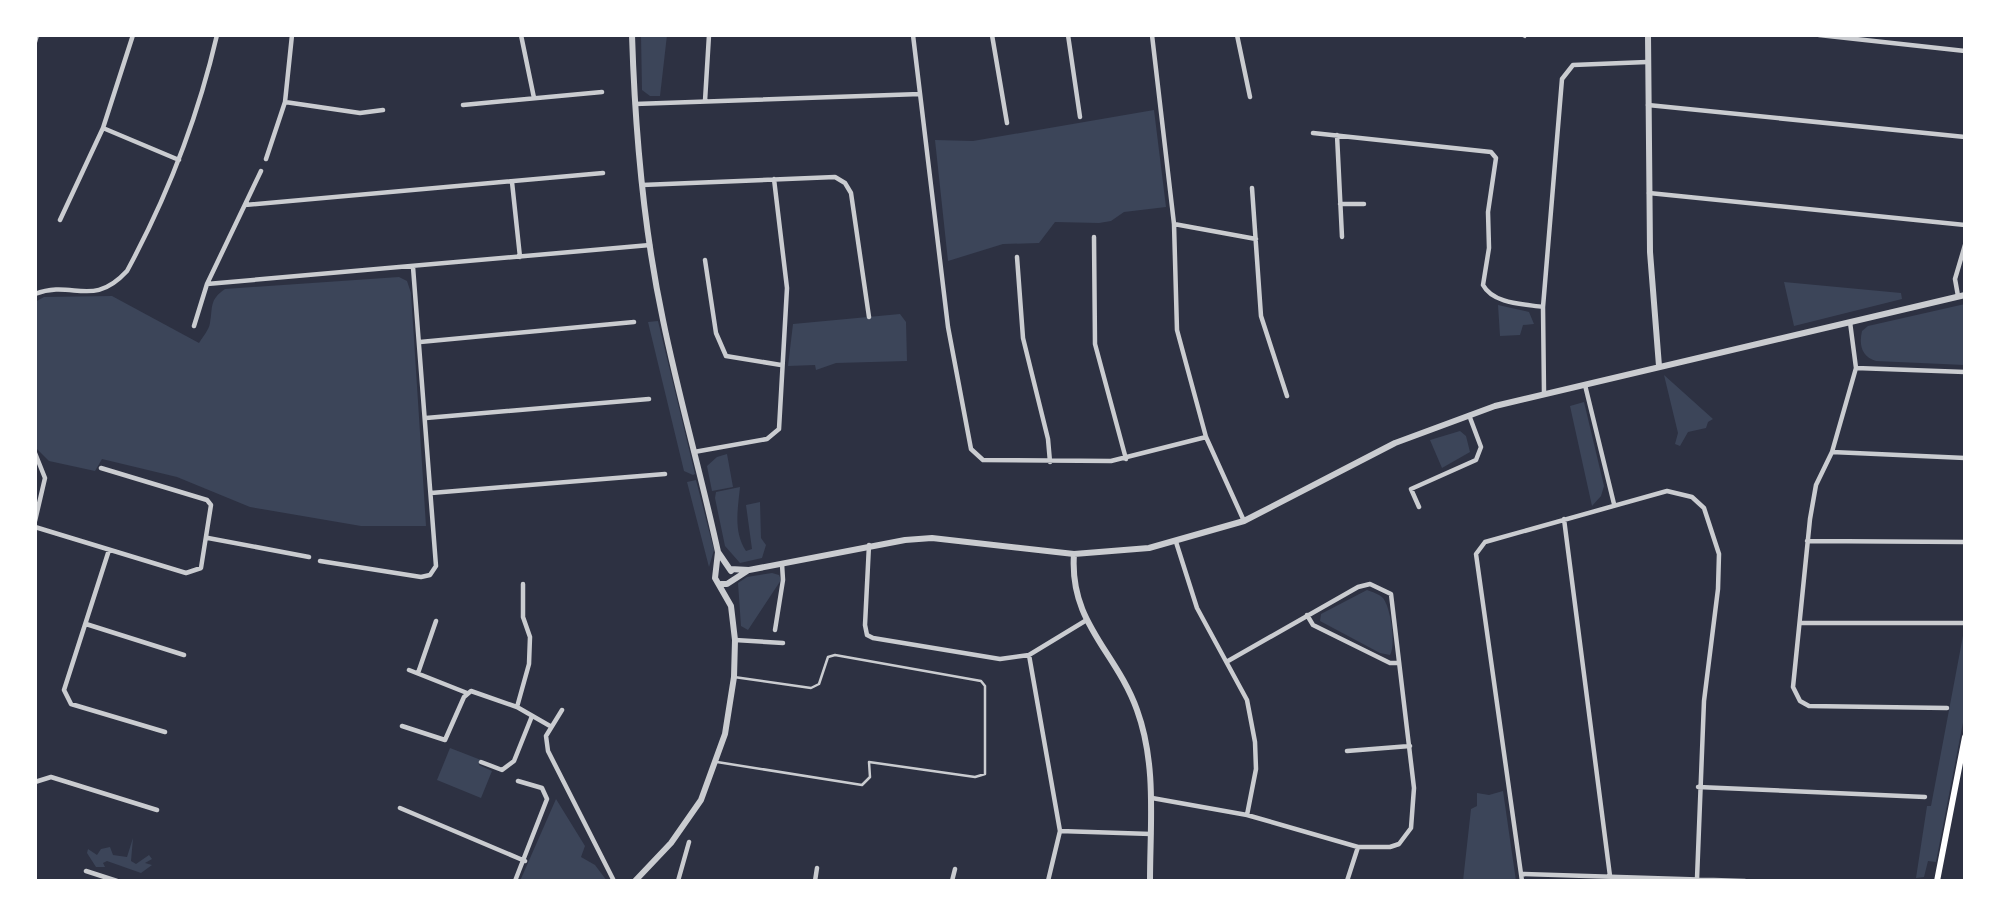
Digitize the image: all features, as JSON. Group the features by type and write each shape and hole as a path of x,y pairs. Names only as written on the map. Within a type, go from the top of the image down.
{"main road":[{"path":"1937,881 1965,737"}],"street":[{"path":"35,42 37,35"},
{"path":"60,220 103,128 133,35"},
{"path":"35,294 101,291 115,284 139,248 179,160 205,82 217,35"},
{"path":"266,159 285,102 292,35"},
{"path":"522,35 534,98"},
{"path":"632,35 634,104 642,185 662,319 718,552 715,578 721,584 731,606"},
{"path":"705,102 709,35"},
{"path":"913,35 948,327 971,449 983,460 1126,459 1206,437"},
{"path":"992,35 1007,123"},
{"path":"1068,35 1080,117"},
{"path":"1152,35 1174,224 1174,314 1206,437 1244,521"},
{"path":"1237,35 1250,97"},
{"path":"1648,35 1648,193 1659,366"},
{"path":"1819,35 1965,51"},
{"path":"1544,393 1543,307 1551,185 1564,72 1579,64 1647,62"},
{"path":"463,105 602,92"},
{"path":"634,104 919,94"},
{"path":"285,102 360,113 383,110"},
{"path":"1647,105 1965,137"},
{"path":"103,128 179,160"},
{"path":"1313,133 1490,152 1496,158 1488,212 1489,248 1483,285 1486,292 1502,300 1543,307"},
{"path":"1337,135 1342,237"},
{"path":"194,326 207,284 261,171"},
{"path":"245,205 603,173"},
{"path":"642,185 835,177 845,183 851,193 869,317"},
{"path":"694,452 767,439 779,429 782,414 780,365 787,288 774,179"},
{"path":"512,182 520,257"},
{"path":"1252,188 1261,316 1287,397"},
{"path":"1648,193 1965,225"},
{"path":"1340,204 1364,204"},
{"path":"1174,224 1256,239"},
{"path":"1094,237 1095,344 1126,459"},
{"path":"207,284 650,245"},
{"path":"718,569 749,570 869,545 932,538 1074,554 1149,548 1176,542 1244,521 1395,443 1468,415 1544,393 1962,296 1955,279 1965,245"},
{"path":"1017,257 1023,338 1048,439 1050,461"},
{"path":"705,260 716,333 726,356 780,365"},
{"path":"320,561 421,577 430,575 437,559 413,267"},
{"path":"1849,321 1856,368 1832,452 1816,485 1807,541 1793,687 1800,701 1810,706 1947,709"},
{"path":"420,342 634,322"},
{"path":"1856,368 1965,372"},
{"path":"1585,384 1614,504"},
{"path":"426,418 649,399"},
{"path":"1419,507 1411,489 1476,460 1481,447 1468,415"},
{"path":"1832,452 1965,458"},
{"path":"35,453 45,478 35,521"},
{"path":"35,527 191,573 202,566 212,510 207,500 100,468"},
{"path":"431,494 665,474"},
{"path":"1522,881 1476,554 1485,542 1667,491 1692,497 1704,508 1713,526 1719,554 1718,589 1704,701 1698,787 1697,879"},
{"path":"1564,519 1610,876"},
{"path":"208,538 309,557"},
{"path":"1807,541 1965,542"},
{"path":"1176,542 1197,608 1247,700 1255,742 1256,769 1247,815"},
{"path":"869,545 865,625 869,637 1000,659 1029,655 1085,621"},
{"path":"109,550 64,690 71,704 165,732"},
{"path":"635,881 671,843 692,814 717,762 734,677 735,640 729,569 718,552"},
{"path":"1074,554 1075,586 1085,621 1126,681 1139,713 1149,758 1152,798 1150,881"},
{"path":"775,630 783,580 782,563"},
{"path":"721,584 749,570"},
{"path":"517,707 526,684 530,657 529,632 523,617 523,584"},
{"path":"1152,798 1247,815 1359,847 1390,847 1399,844 1411,828 1414,811 1410,746 1399,663 1395,605 1391,594 1370,584 1359,587 1228,661"},
{"path":"1307,615 1313,625 1390,663 1399,663"},
{"path":"418,673 436,621"},
{"path":"1800,624 1965,623"},
{"path":"86,624 184,655"},
{"path":"735,640 783,643"},
{"path":"1029,655 1060,831 1048,881"},
{"path":"409,670 467,693 474,691 517,707 550,726"},
{"path":"402,726 445,740 467,693"},
{"path":"562,710 550,726 546,741 551,760 614,881"},
{"path":"481,762 502,770 511,765 532,716"},
{"path":"1347,751 1410,746"},
{"path":"35,782 51,777 157,810"},
{"path":"515,881 525,861 547,796 542,788 518,780"},
{"path":"1698,787 1925,797"},
{"path":"400,807 525,861"},
{"path":"1060,831 1151,834"},
{"path":"678,881 688,842"},
{"path":"1347,881 1359,847"},
{"path":"815,881 817,868"},
{"path":"952,881 955,869"},
{"path":"86,871 117,881"},
{"path":"1522,874 1745,881"}],"lane":[{"path":"717,762 862,785 870,777 869,762 975,777 985,774 985,686 981,681 835,655 828,657 819,684 811,688 734,677"}],"shaded area":[{"path":"641,35 667,35 660,96 650,96 642,90"},
{"path":"1154,110 1166,207 1124,212 1111,221 1099,223 1055,222 1039,243 1003,244 948,261 935,140 973,141"},
{"path":"399,277 407,281 411,293 426,526 361,526 250,507 177,477 102,459 95,471 49,461 35,447 35,302 44,297 112,296 199,343 209,326 214,300 225,289"},
{"path":"1784,282 1901,293 1902,299 1794,326"},
{"path":"1965,304 1965,365 1876,361 1862,349 1862,331 1868,326"},
{"path":"1498,305 1529,312 1534,324 1523,325 1520,335 1500,336"},
{"path":"900,314 906,322 907,361 836,363 816,370 815,365 788,366 793,324"},
{"path":"658,321 695,474 693,475 684,471 648,322"},
{"path":"1664,375 1713,419 1708,422 1706,428 1688,432 1680,446 1675,444 1678,433"},
{"path":"1584,402 1604,486 1601,496 1592,506 1570,406"},
{"path":"1460,431 1466,436 1470,452 1442,468 1430,440"},
{"path":"727,454 733,487 712,491 707,466 717,457"},
{"path":"696,480 714,550 709,567 687,482"},
{"path":"740,487 737,520 742,544 746,551 752,549 746,505 760,502 761,538 766,545 762,558 740,563 725,546 715,498 716,492"},
{"path":"772,573 779,575 781,580 748,630 741,626 738,583 747,577"},
{"path":"1367,590 1383,598 1386,603 1393,635 1390,655 1380,653 1320,621 1321,614"},
{"path":"1965,625 1965,712 1936,862 1928,861 1924,877 1916,878 1927,806 1931,806"},
{"path":"450,748 481,760 479,765 492,771 481,798 437,780"},
{"path":"1503,791 1516,881 1463,881 1471,809 1477,806 1477,793 1489,795"},
{"path":"556,799 585,846 581,857 595,865 607,881 520,881"},
{"path":"133,838 131,861 136,864 149,855 152,859 145,863 152,865 141,873 107,861 103,863 105,867 96,867 87,853 88,849 97,855 101,849 110,847 113,855 127,857"}]}
